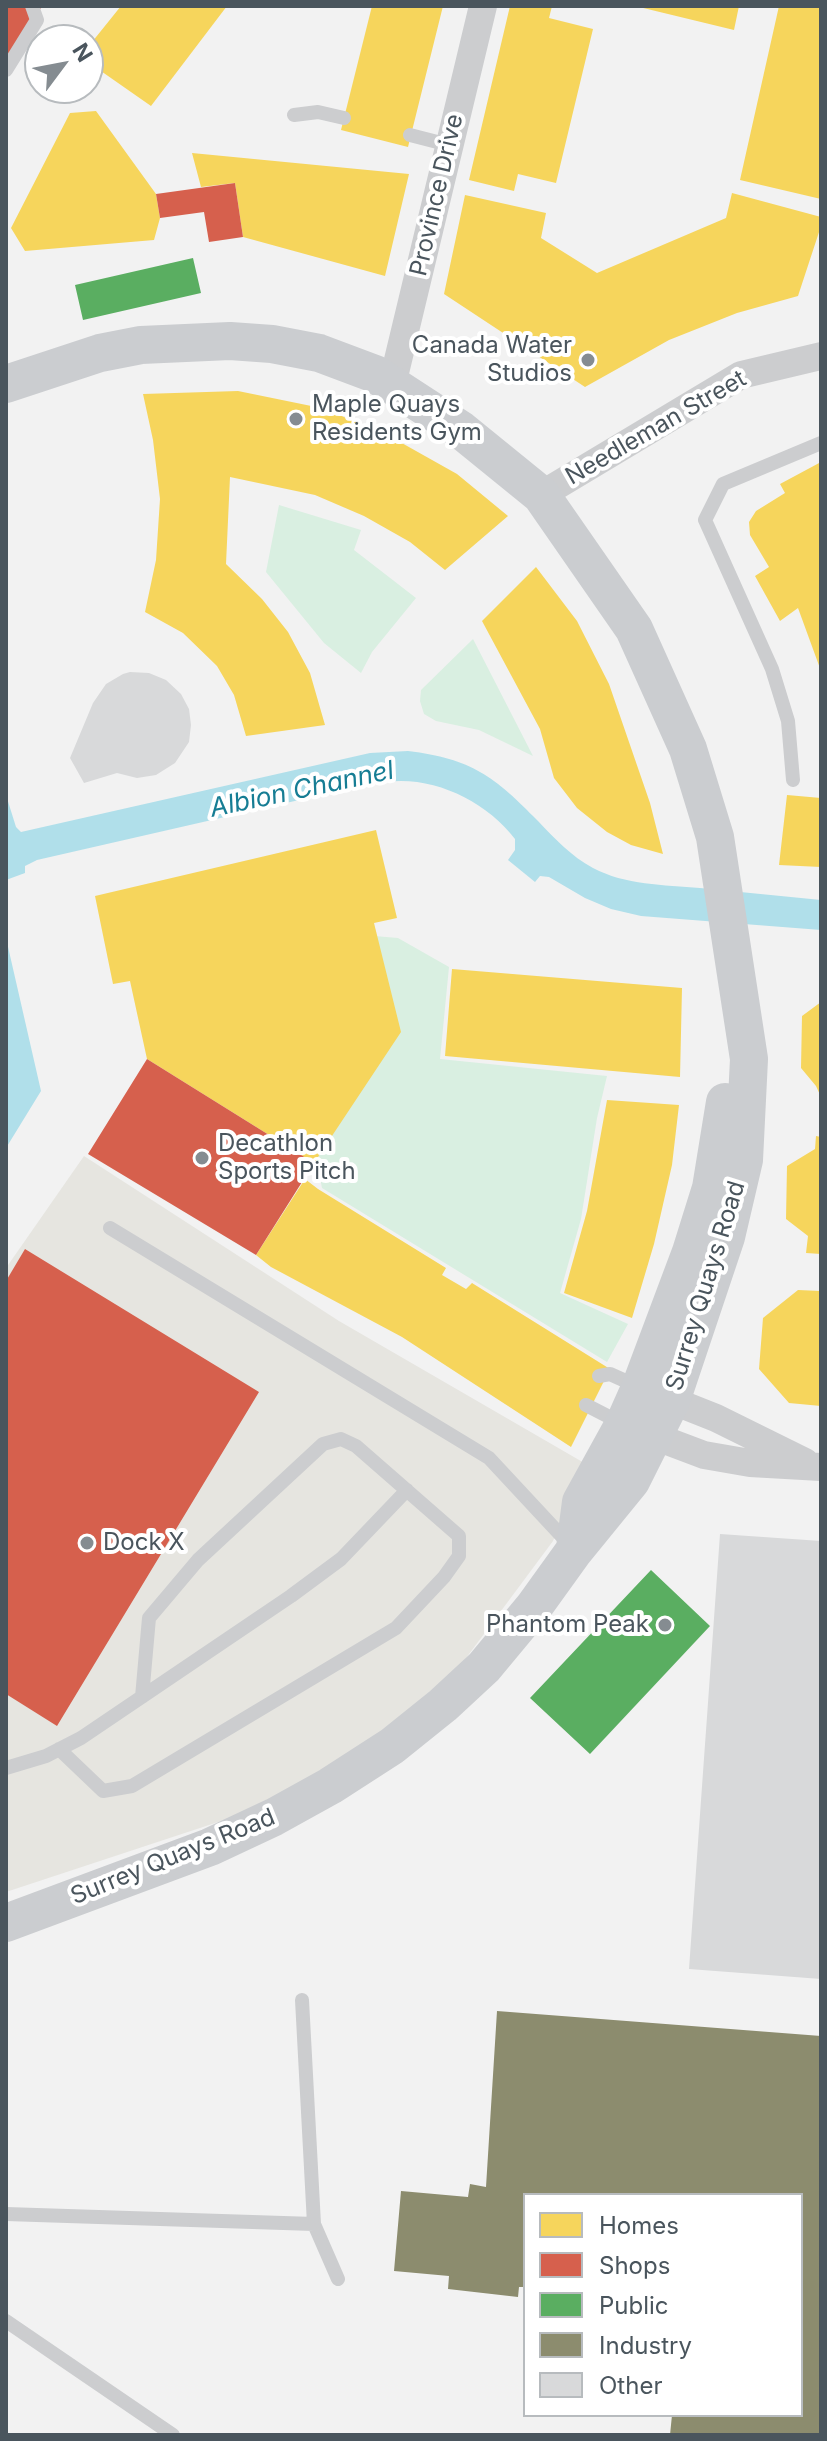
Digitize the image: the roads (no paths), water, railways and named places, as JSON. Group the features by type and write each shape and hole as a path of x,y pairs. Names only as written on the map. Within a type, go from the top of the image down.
{"street":[{"name":"Province Drive","path":"392,385 483,6"},
{"name":"Surrey Quays Road","path":"6,384 100,353 141,345 230,341 272,344 319,353 375,374 461,430 541,495 634,629 688,749 715,837 740,994 728,1059 724,1120 711,1188 691,1252 656,1394 639,1431 581,1502 574,1551 533,1608 484,1667 443,1705 392,1746 319,1792 223,1841 6,1923"},
{"name":"Needleman Street","path":"541,495 741,375 821,356"},
{"path":"656,1394 817,1466"},
{"path":"639,1431 704,1455 724,1459 817,1466"}],"lane":[{"path":"6,70 37,20 32,6"},
{"path":"294,115 318,112 344,118"},
{"path":"410,135 449,145"},
{"path":"793,780 788,721 772,669 705,520 723,484 821,443"},
{"path":"110,1228 489,1458 574,1551"},
{"path":"599,1376 610,1374 656,1394"},
{"path":"586,1405 639,1431"},
{"path":"59,1749 103,1791 132,1786 396,1628 444,1577 459,1556 459,1536 356,1446 341,1439 323,1444 198,1560 149,1618 142,1697"},
{"path":"6,1768 46,1756 81,1738 279,1604 341,1559 407,1490"},
{"path":"302,2000 314,2224 338,2279"},
{"path":"6,2214 314,2224"},
{"path":"6,2321 173,2435"}],"water":[{"name":"Albion Channel","path":"408,751 449,759 480,772 508,792 570,853 605,874 645,883 821,900 821,930 641,916 611,909 549,877 540,876 535,882 508,860 515,850 515,839 479,806 449,790 401,781 369,784 37,860 25,866 25,873 6,880 6,795 16,827 21,832 370,753"},
{"path":"6,938 41,1091 6,1148"}],"place":[{"name":"Canada Water Studios","path":"588,360"},
{"name":"Maple Quays Residents Gym","path":"296,419"},
{"name":"Decathlon Sports Pitch","path":"202,1158"},
{"name":"Dock X","path":"87,1543"},
{"name":"Phantom Peak","path":"665,1625"}]}
